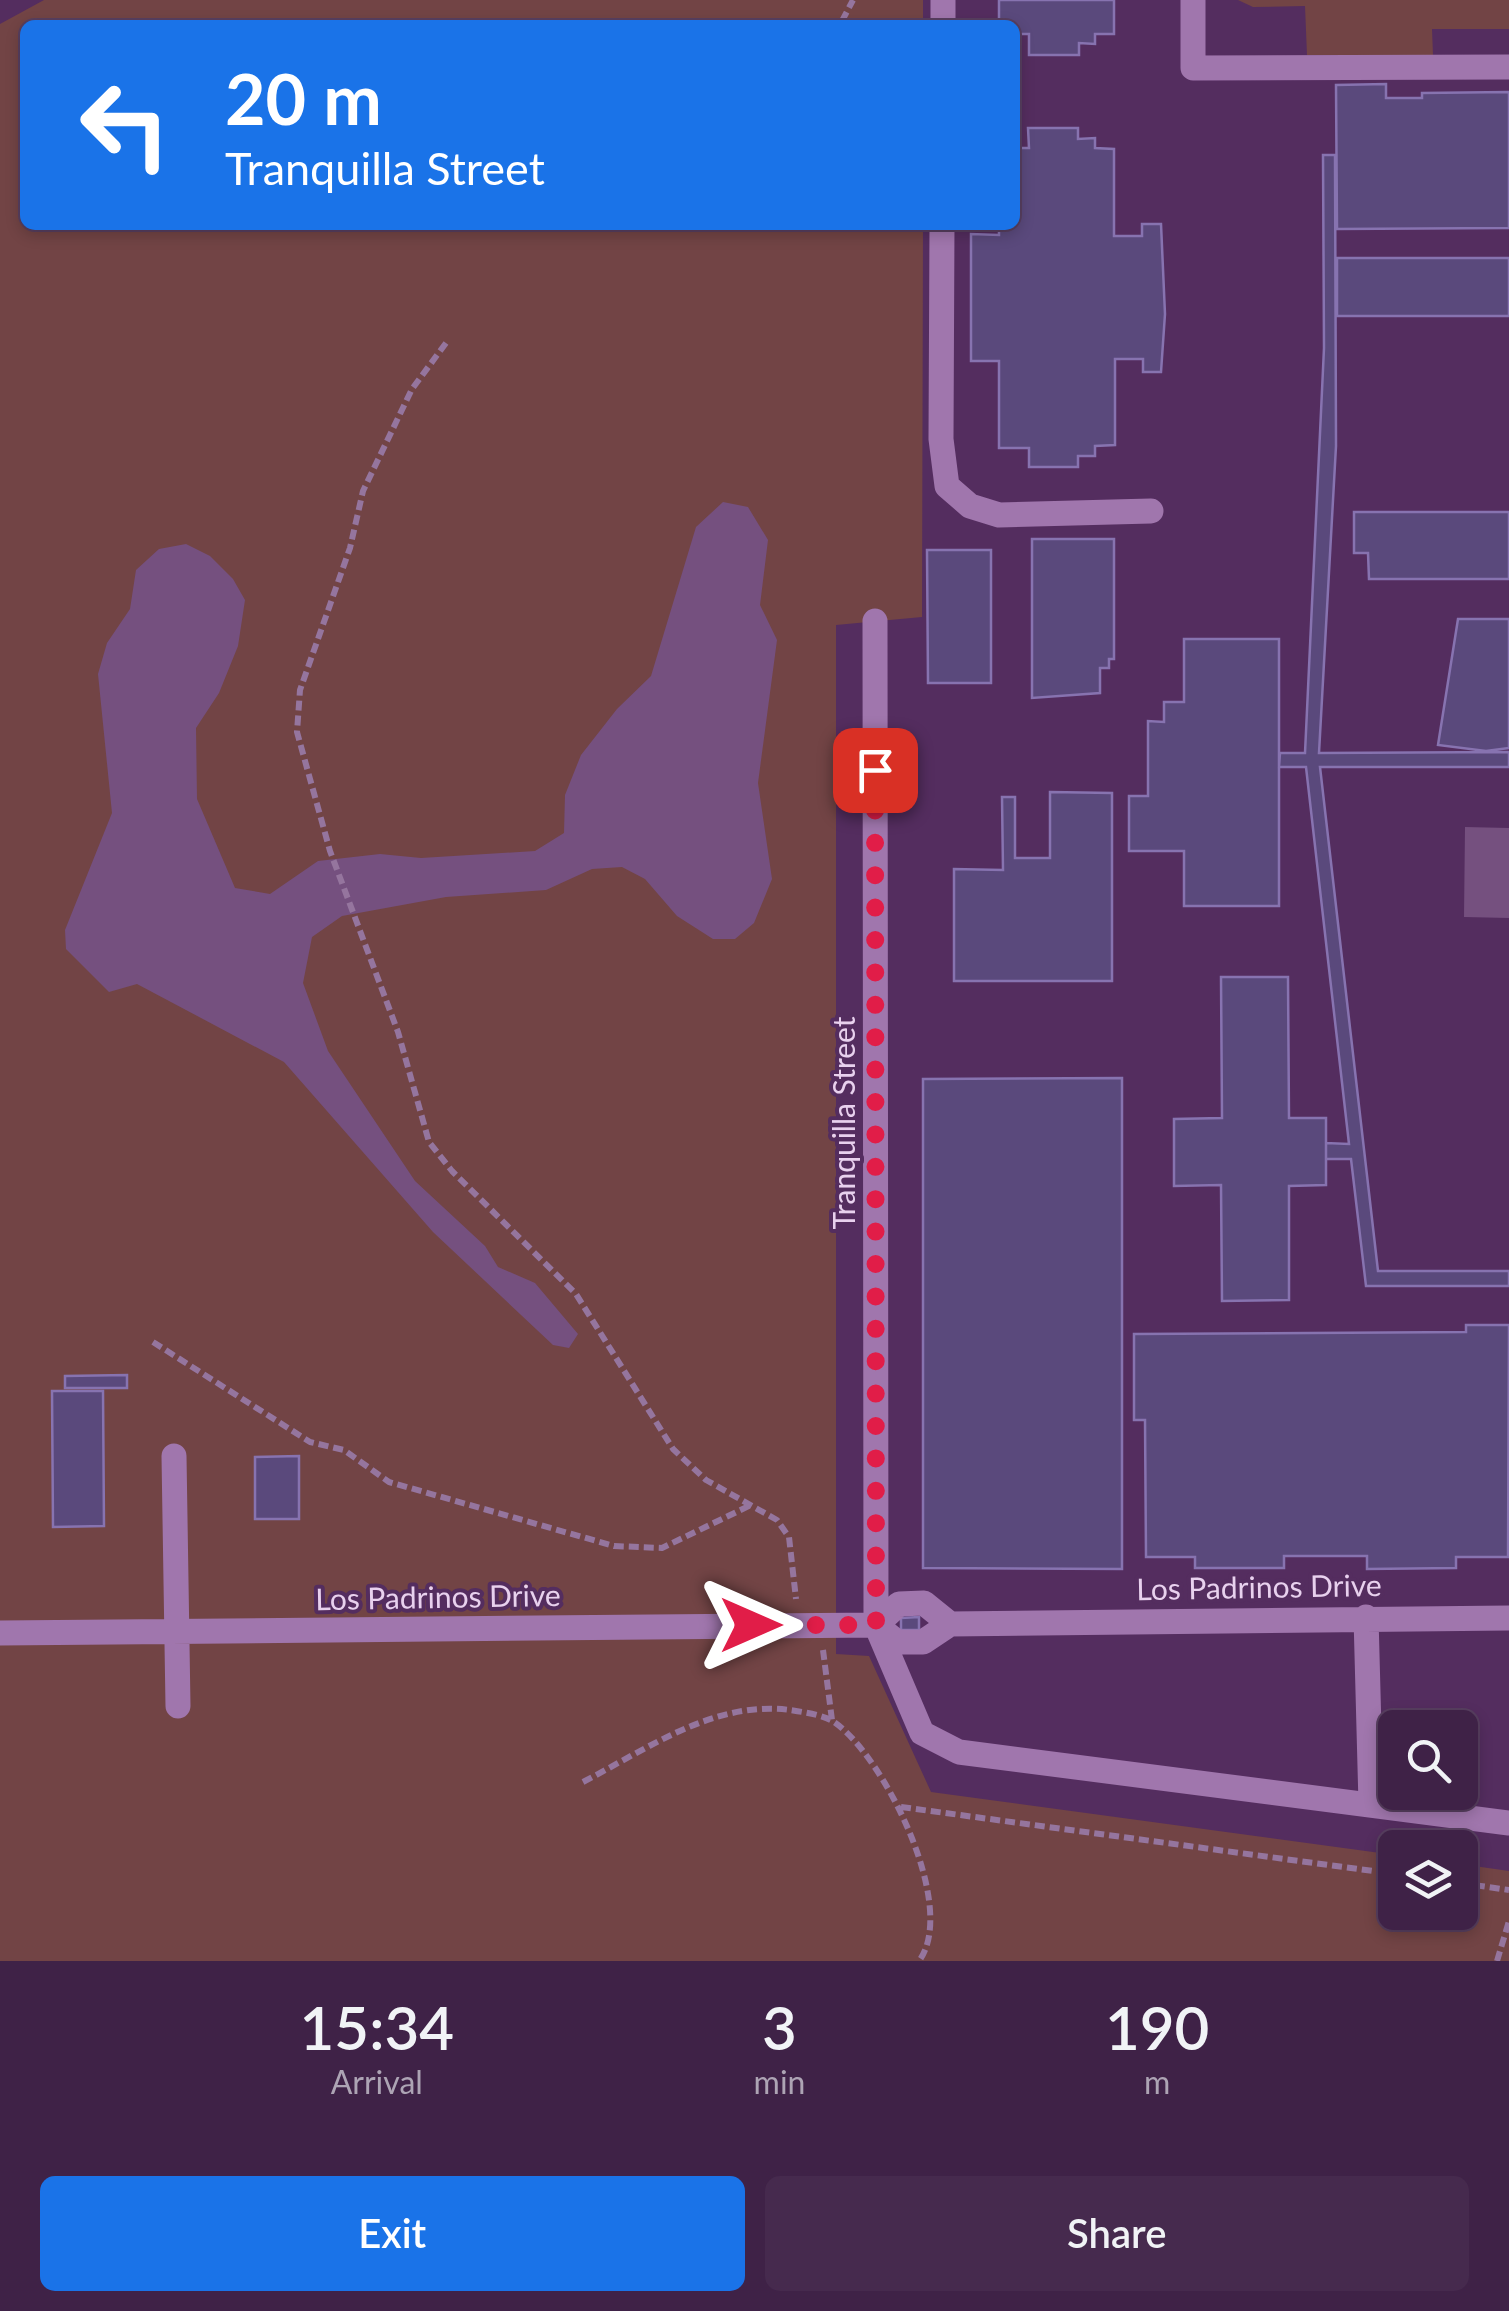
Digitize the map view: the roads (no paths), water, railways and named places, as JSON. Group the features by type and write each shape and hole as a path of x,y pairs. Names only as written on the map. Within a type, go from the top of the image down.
{"street":[{"path":"1192,0 1193,68 1509,67"},
{"path":"942,230 941,439 947,486 970,506 1000,515 1150,511"},
{"name":"Tranquilla Street","path":"875,621 876,1625"},
{"path":"174,1456 178,1706"},
{"name":"Los Padrinos Drive","path":"876,1625 900,1604 924,1603 950,1624"},
{"path":"1366,1616 1370,1804"},
{"name":"Los Padrinos Drive","path":"0,1634 876,1625 897,1642 923,1642 950,1624 1366,1616 1509,1618"},
{"path":"876,1625 922,1733 959,1752 1509,1823"}]}
